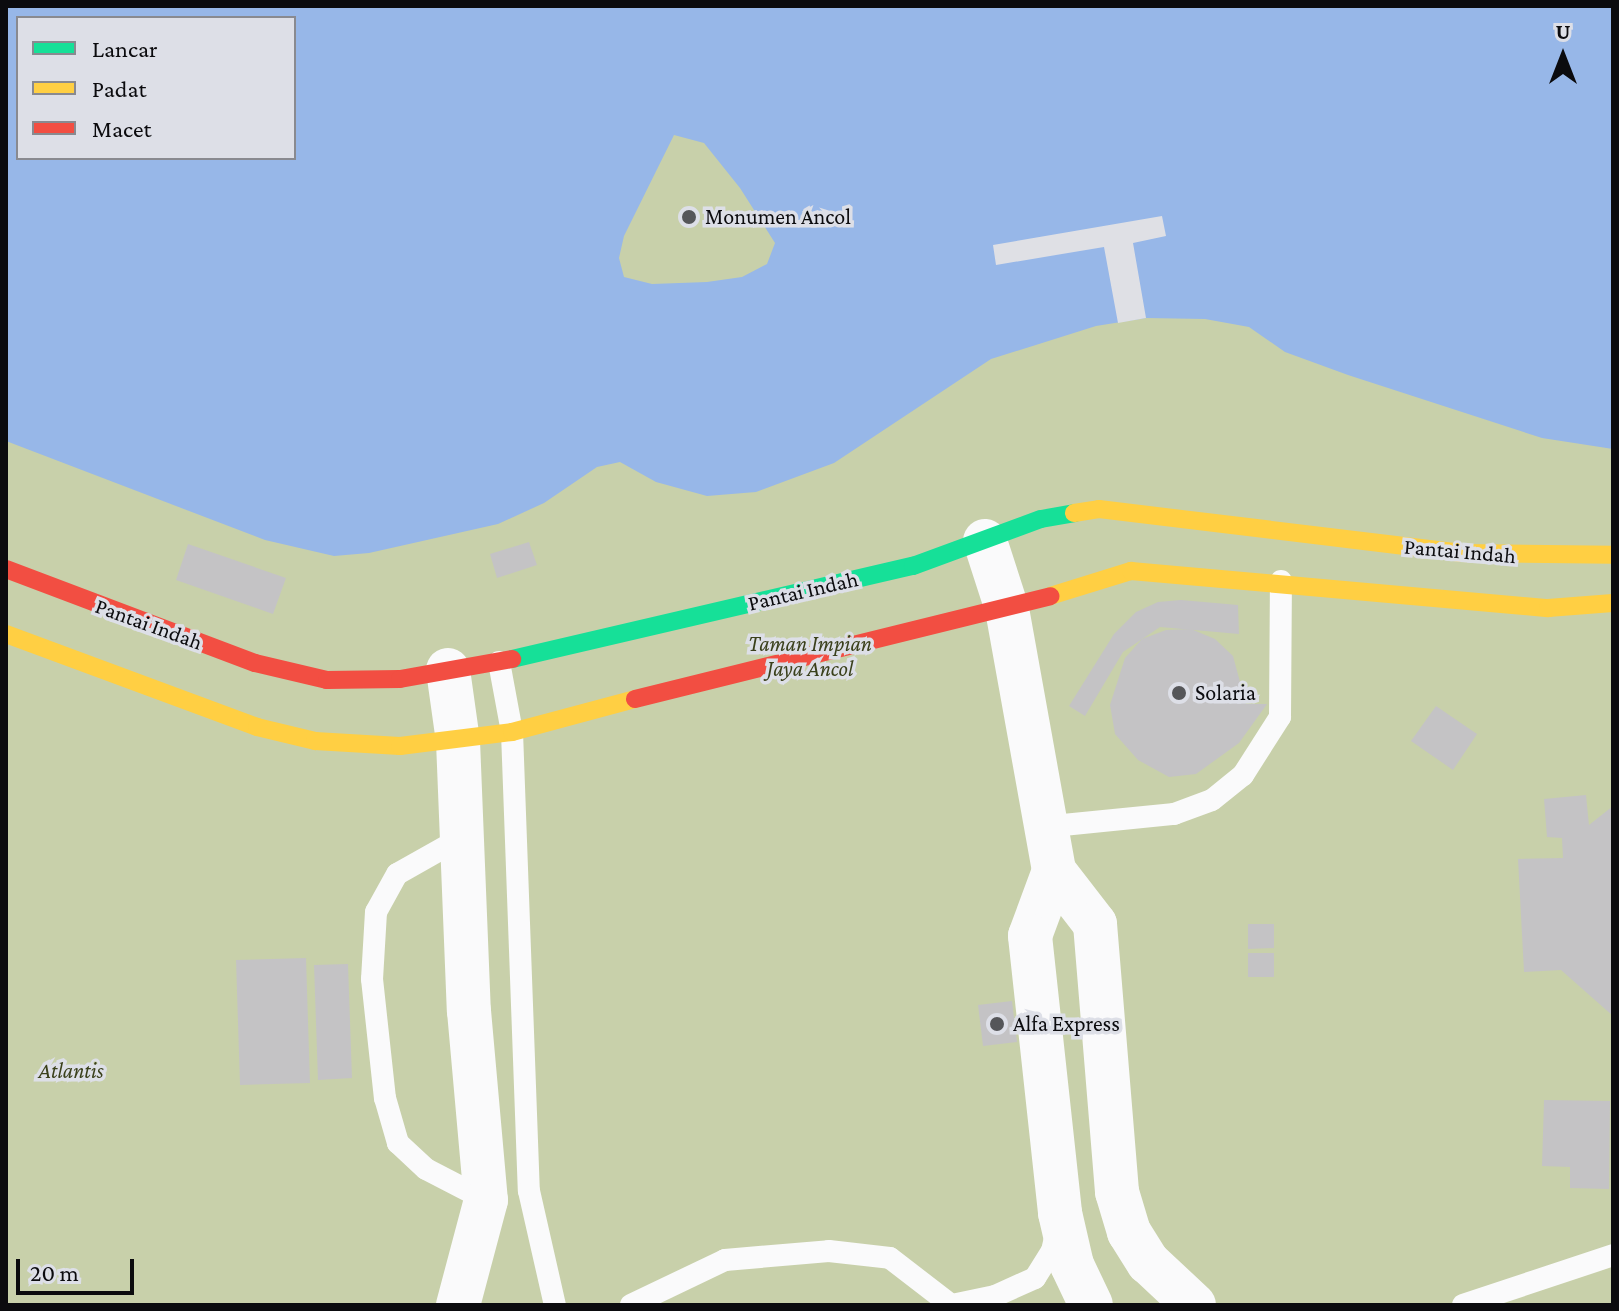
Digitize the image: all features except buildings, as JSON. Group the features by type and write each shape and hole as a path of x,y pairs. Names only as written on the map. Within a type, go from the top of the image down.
{"street":[{"name":"Pantai Indah","path":"6,569 325,687 400,679 499,662 913,566 1041,519 1099,509 1460,553 1558,558 1613,555"},
{"path":"985,541 1007,609 1043,827 1054,871 1095,924 1117,1192 1129,1232 1148,1262 1194,1305"},
{"name":"Pantai Indah","path":"6,634 257,727 400,746 512,732 752,668 1007,609 1131,571 1281,581 1548,608 1613,603"},
{"path":"448,670 458,741 461,838 486,1200 458,1305"},
{"path":"1054,871 1030,936 1060,1213 1072,1265 1091,1305"}],"lane":[{"path":"1043,827 1174,814 1212,800 1243,775 1280,717 1281,581"},
{"path":"499,662 512,732 529,1191 557,1302"},
{"path":"461,838 397,874 376,912 372,979 385,1098 398,1143 426,1169 486,1200"},
{"path":"631,1305 725,1260 829,1251 890,1258 952,1305 995,1296 1035,1278 1052,1251 1060,1213"},
{"path":"1463,1305 1613,1255"}],"green space":[{"name":"Taman Impian Jaya Ancol","path":"6,6 1613,6 1613,1305 6,1305"}],"water":[{"path":"6,6 1613,6 1613,449 1542,438 1348,375 1285,352 1249,327 1205,319 1146,318 1096,326 991,359 834,463 756,492 707,496 656,482 620,462 597,467 544,503 498,524 369,553 334,556 265,540 6,441","holes":["674,135 704,143 740,188 775,243 767,264 742,277 707,282 652,284 624,277 619,258 624,236"]}],"pier":[{"path":"1162,216 1166,236 1133,243 1146,318 1118,323 1104,247 996,265 993,245"}],"traffic: fast":[{"path":"512,659 913,566 1041,519 1074,513"}],"traffic: slow":[{"path":"1074,513 1099,509 1460,553 1613,555"},
{"path":"1050,596 1131,571 1548,608 1613,603"},
{"path":"6,634 257,727 315,741 400,746 512,732 635,699"}],"traffic: jam":[{"path":"6,569 255,663 327,680 400,679 512,659"},
{"path":"635,699 1050,596"}],"place":[{"name":"Monumen Ancol","path":"689,217"},
{"name":"Solaria","path":"1179,693"},
{"name":"Alfa Express","path":"997,1024"}],"park label":[{"name":"Atlantis","path":"71,1071"}]}
